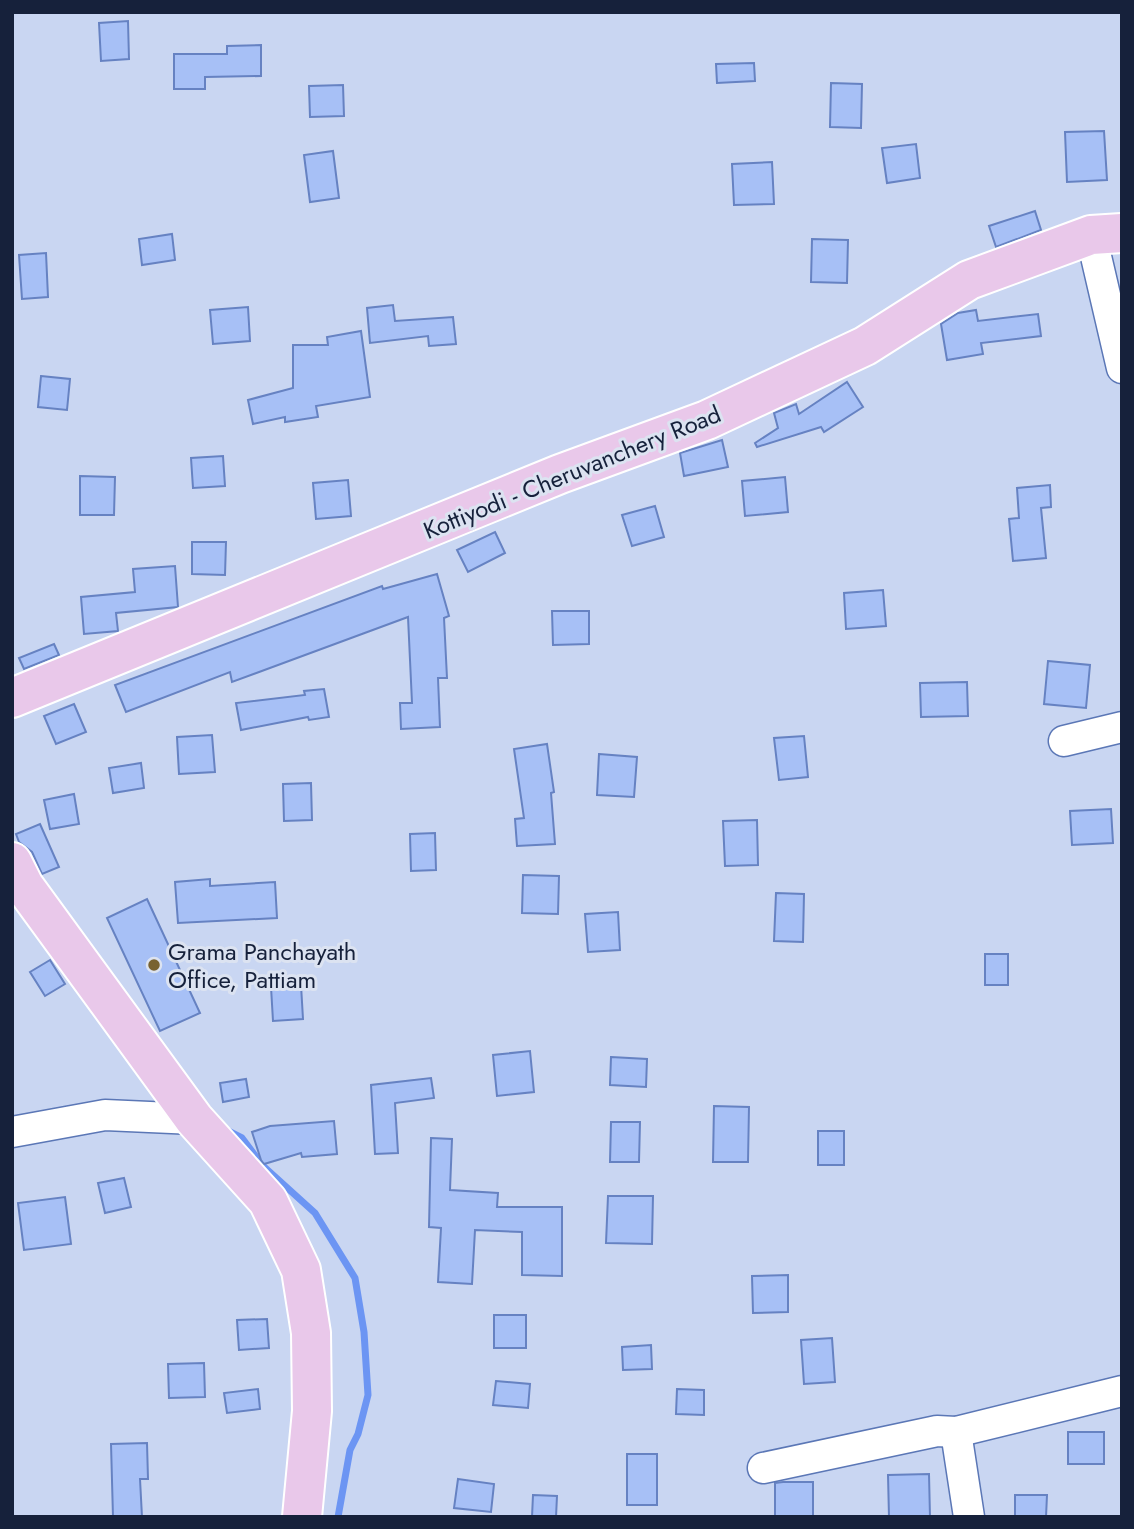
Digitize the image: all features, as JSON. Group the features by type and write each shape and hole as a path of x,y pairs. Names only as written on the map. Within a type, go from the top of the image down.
{"main road":[{"name":"Kottiyodi - Cheruvanchery Road","path":"12,698 560,474 707,420 865,346 969,280 1106,234"},
{"path":"12,862 24,886 194,1119 268,1201 301,1270 311,1333 312,1411 302,1517"}],"street":[{"path":"1106,234 1122,368"},
{"path":"1064,741 1122,727"},
{"path":"12,1132 105,1115 194,1119"},
{"path":"763,1468 937,1431 956,1433 1122,1391"},
{"path":"956,1433 969,1517"}],"building":[{"path":"128,21 129,59 101,61 99,23"},
{"path":"261,45 261,76 205,77 205,89 174,89 174,54 227,54 227,46"},
{"path":"754,63 755,81 717,83 716,64"},
{"path":"831,83 862,84 861,128 830,127"},
{"path":"343,85 344,116 310,117 309,86"},
{"path":"1104,131 1107,180 1067,182 1065,132"},
{"path":"916,144 920,178 887,183 882,148"},
{"path":"333,151 339,198 310,202 304,155"},
{"path":"772,162 774,204 734,205 732,164"},
{"path":"1035,211 1041,230 996,247 989,226"},
{"path":"172,234 175,260 142,265 139,239"},
{"path":"812,239 848,240 847,283 811,282"},
{"path":"46,253 48,297 22,299 19,255"},
{"path":"393,305 395,321 453,317 456,344 429,346 428,336 370,343 367,308"},
{"path":"248,307 250,341 213,344 210,310"},
{"path":"976,310 978,321 1038,314 1041,336 981,343 983,354 947,360 941,324 958,313"},
{"path":"361,331 370,397 316,406 318,417 285,422 285,417 253,424 248,400 293,388 293,345 328,345 327,337"},
{"path":"41,376 70,379 67,410 38,407"},
{"path":"847,382 863,407 824,432 821,427 757,447 755,443 778,428 774,413 796,404 799,414"},
{"path":"722,440 728,467 684,476 680,453"},
{"path":"223,456 225,486 193,488 191,458"},
{"path":"80,476 115,477 114,515 80,515"},
{"path":"785,477 788,512 745,516 742,481"},
{"path":"348,480 351,516 316,519 313,483"},
{"path":"1050,485 1051,507 1041,508 1046,558 1013,561 1009,519 1019,518 1017,488"},
{"path":"655,506 664,537 632,546 622,515"},
{"path":"495,532 505,553 468,572 457,550"},
{"path":"192,542 226,542 225,575 192,574"},
{"path":"175,566 178,607 116,613 118,631 84,634 81,597 135,592 133,569"},
{"path":"437,574 449,616 444,618 447,678 438,678 440,727 401,729 400,703 412,703 408,617 232,682 230,672 126,712 115,685 382,586 383,589"},
{"path":"883,590 886,626 846,629 844,593"},
{"path":"552,611 589,611 589,644 553,645"},
{"path":"54,644 59,655 24,669 19,658"},
{"path":"1048,661 1090,665 1086,708 1044,704"},
{"path":"967,682 968,716 921,717 920,683"},
{"path":"324,689 329,717 309,720 308,717 241,730 236,703 305,695 304,691"},
{"path":"74,704 86,732 56,744 44,716"},
{"path":"212,735 215,772 179,774 177,737"},
{"path":"804,736 808,777 779,780 774,738"},
{"path":"547,744 554,792 551,793 555,844 517,846 515,819 524,818 514,749"},
{"path":"599,754 637,757 634,797 597,795"},
{"path":"141,763 144,788 113,793 109,768"},
{"path":"311,783 312,820 284,821 283,784"},
{"path":"74,794 79,824 50,829 44,800"},
{"path":"1111,809 1113,843 1072,845 1070,811"},
{"path":"757,820 758,865 725,866 723,821"},
{"path":"40,824 59,867 42,874 32,852 19,842 16,834"},
{"path":"435,833 436,870 411,871 410,834"},
{"path":"523,875 559,876 558,914 522,913"},
{"path":"210,879 210,886 275,882 277,918 178,923 175,882"},
{"path":"776,893 804,894 803,942 774,941"},
{"name":"Grama Panchayath Office, Pattiam","path":"147,899 200,1013 160,1031 107,918"},
{"path":"618,912 620,950 588,952 585,914"},
{"path":"985,954 1008,954 1008,985 985,985"},
{"path":"50,960 65,984 45,996 30,972"},
{"path":"301,985 303,1019 273,1021 271,987"},
{"path":"530,1051 534,1092 497,1096 493,1055"},
{"path":"611,1057 647,1059 646,1087 610,1085"},
{"path":"431,1078 434,1098 395,1103 398,1153 375,1154 371,1085"},
{"path":"246,1079 249,1097 223,1102 220,1083"},
{"path":"714,1106 749,1107 748,1162 713,1162"},
{"path":"334,1121 337,1154 302,1157 301,1153 264,1164 261,1160 252,1132 270,1126"},
{"path":"611,1122 640,1122 639,1162 610,1162"},
{"path":"818,1131 844,1131 844,1165 818,1165"},
{"path":"431,1138 452,1139 450,1190 498,1193 497,1207 562,1207 562,1276 522,1275 522,1232 475,1230 472,1284 438,1282 441,1228 429,1227"},
{"path":"124,1178 131,1207 105,1213 98,1183"},
{"path":"608,1196 653,1196 652,1244 606,1243"},
{"path":"65,1197 71,1244 24,1250 18,1203"},
{"path":"788,1275 788,1312 753,1313 752,1276"},
{"path":"494,1315 526,1315 526,1348 494,1348"},
{"path":"267,1319 269,1348 239,1350 237,1320"},
{"path":"832,1338 835,1382 804,1384 801,1340"},
{"path":"651,1345 652,1369 623,1370 622,1347"},
{"path":"204,1363 205,1397 169,1398 168,1364"},
{"path":"496,1381 530,1384 528,1408 493,1405"},
{"path":"258,1389 260,1409 227,1413 224,1393"},
{"path":"677,1389 704,1390 704,1415 676,1414"},
{"path":"1068,1432 1104,1432 1104,1464 1068,1464"},
{"path":"147,1443 148,1479 140,1479 142,1517 113,1517 111,1444"},
{"path":"627,1454 657,1454 657,1505 627,1505"},
{"path":"929,1474 930,1517 889,1517 888,1475"},
{"path":"458,1479 494,1484 491,1512 454,1508"},
{"path":"813,1482 813,1517 775,1517 775,1483"},
{"path":"533,1495 557,1496 556,1517 532,1517"},
{"path":"1015,1495 1047,1495 1046,1517 1015,1517"}],"waterway":[{"path":"226,1130 242,1138 262,1165 315,1213 355,1278 364,1332 368,1395 358,1434 350,1450 338,1517"}],"place":[{"name":"Grama Panchayath Office, Pattiam","path":"154,965"}]}
